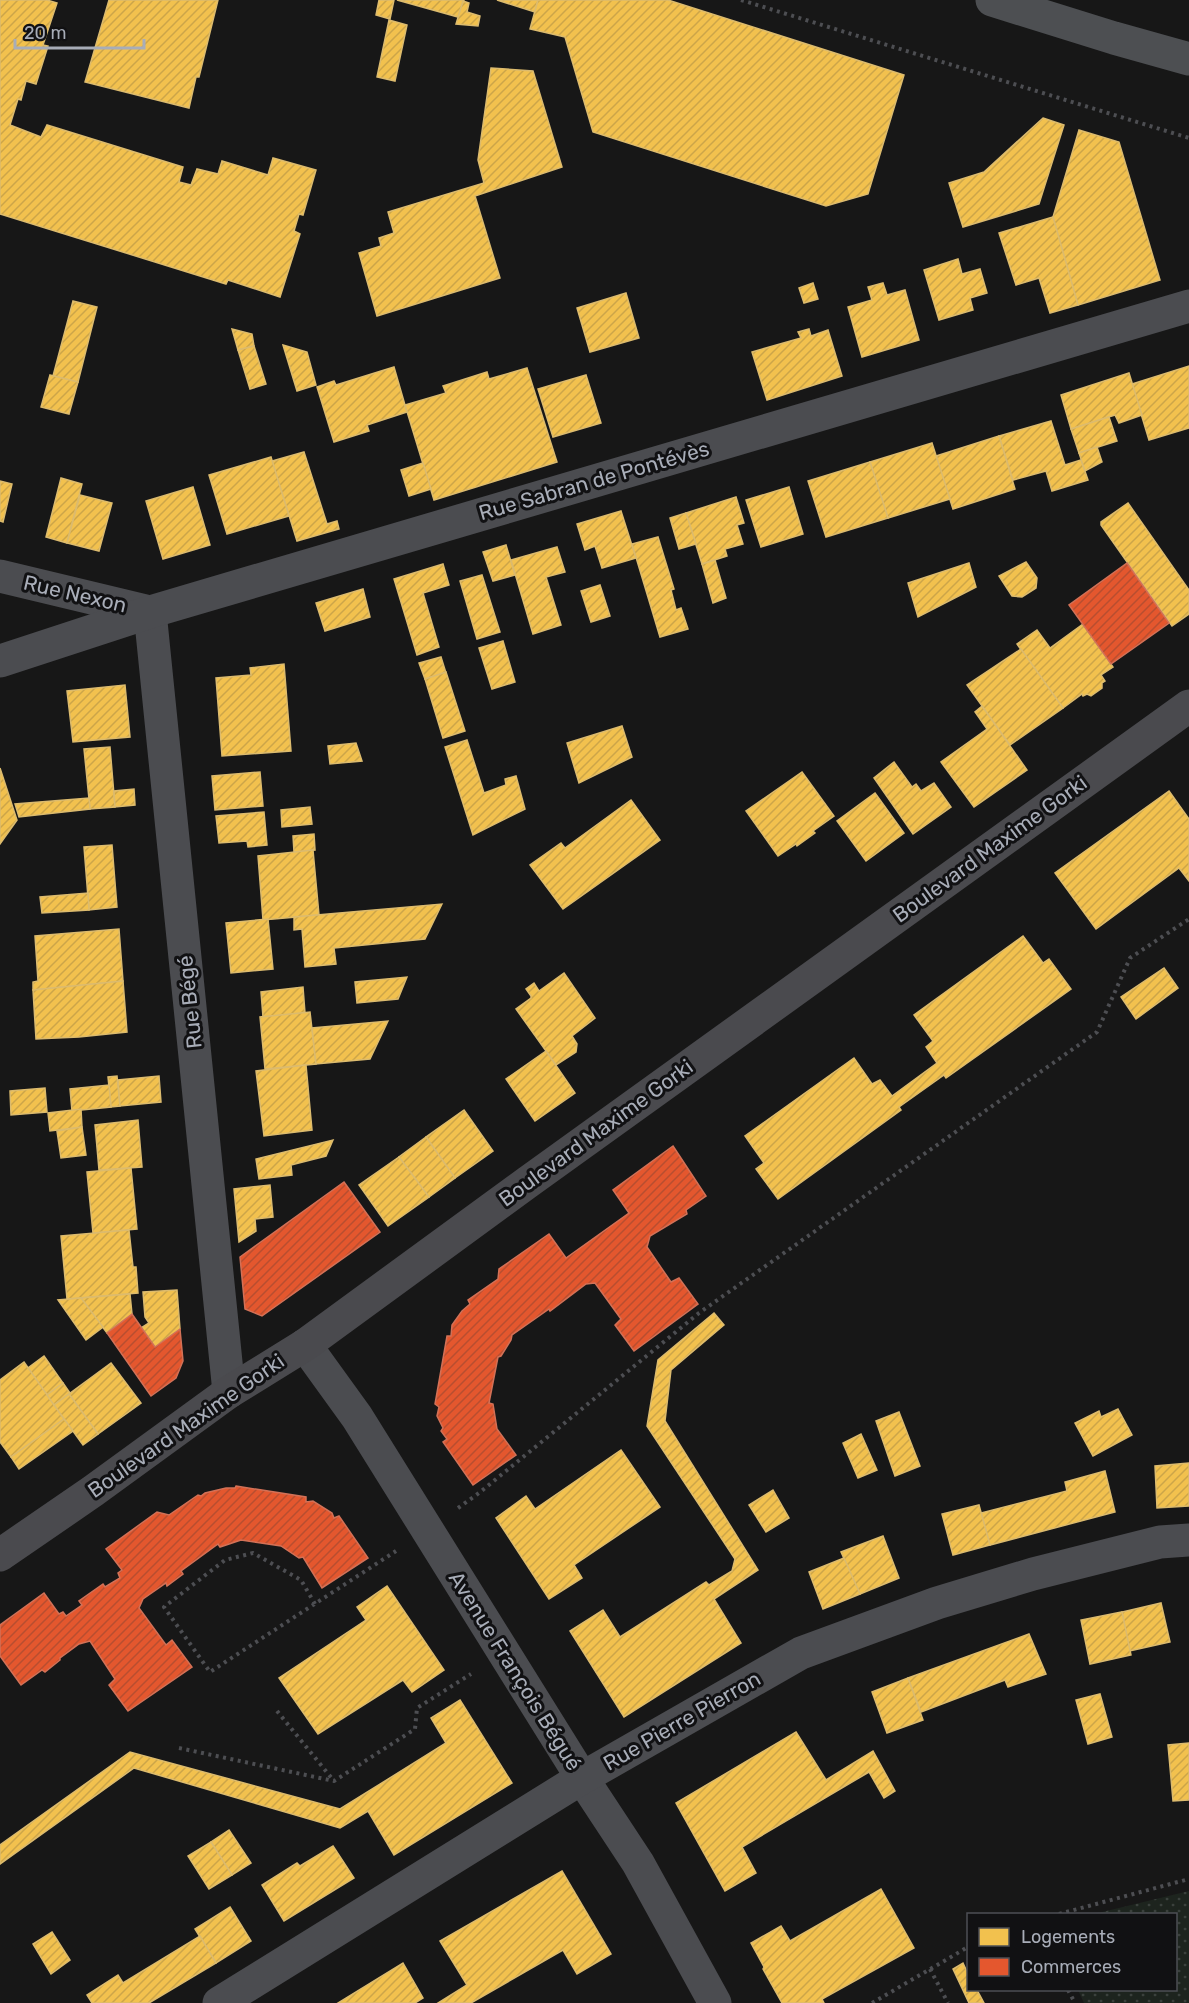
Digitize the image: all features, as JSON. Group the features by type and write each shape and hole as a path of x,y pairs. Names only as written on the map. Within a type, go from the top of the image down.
{"main road":[{"path":"992,0 1189,59"},
{"name":"Boulevard Maxime Gorki","path":"0,1555 229,1392 305,1345 450,1238 1188,708"}],"street":[{"name":"Rue Sabran de Pontévès","path":"0,661 150,612 1189,306"},
{"name":"Rue Nexon","path":"0,576 150,612"},
{"name":"Rue Bégé","path":"150,612 229,1392"},
{"name":"Avenue François Bégué","path":"305,1345 357,1417 582,1778 638,1863 715,2003"},
{"name":"Rue Pierre Pierron","path":"219,2003 582,1778 801,1653 937,1603 1033,1574 1160,1542 1189,1540"}],"path":[{"path":"741,0 1189,138"},
{"path":"315,1604 300,1580 253,1553 225,1560 164,1607 210,1672 315,1604 427,1530 479,1493 699,1313 1097,1032 1130,958 1189,919"},
{"path":"179,1748 334,1781 416,1729 417,1708 505,1653"},
{"path":"277,1711 334,1781"},
{"path":"1063,1913 1189,1879"},
{"path":"872,2003 967,1948"},
{"path":"930,1969 948,2003"}],"shaded area":[{"path":"1189,1891 1189,2003 1084,2003 1078,1991 1177,1991 1177,1913 1098,1913"}],"building: Logements":[{"path":"0,0 47,0 57,3 43,45 48,46 36,84 26,81 10,125 41,137 47,125 183,167 179,182 191,185 197,169 218,174 222,161 268,175 273,158 316,170 303,215 299,214 294,231 300,234 280,297 228,280 226,284 0,214"},
{"path":"109,0 218,0 189,108 85,82"},
{"path":"379,0 394,0 390,19 376,15"},
{"path":"397,0 464,0 458,17"},
{"path":"497,0 538,0 535,12"},
{"path":"538,0 668,0 904,75 868,194 826,206 593,132 565,37 530,29"},
{"path":"463,1 469,3 467,12 480,16 478,26 456,24"},
{"path":"389,20 407,25 395,81 377,77"},
{"path":"491,68 533,71 562,167 475,196 500,278 377,316 359,253 381,246 379,238 394,233 388,212 484,183 478,160"},
{"path":"1043,118 1064,125 1039,204 963,227 949,183 984,172"},
{"path":"1079,130 1119,142 1160,280 1078,305 1053,217"},
{"path":"1053,217 1078,305 1050,313 1039,278 1016,285 999,233"},
{"path":"958,259 962,274 980,269 987,293 970,298 973,310 939,320 924,270"},
{"path":"813,283 818,299 804,303 799,288"},
{"path":"883,283 887,295 905,290 919,340 862,357 848,307 872,300 868,287"},
{"path":"626,293 639,338 590,352 577,308"},
{"path":"73,301 97,307 78,382 53,376"},
{"path":"232,329 252,334 254,346 238,350"},
{"path":"809,329 811,336 828,330 842,376 767,400 752,352 801,338 798,332"},
{"path":"283,345 307,352 316,385 297,391"},
{"path":"254,346 266,384 250,389 238,350"},
{"path":"1189,366 1189,428 1149,440 1132,384"},
{"path":"394,367 407,412 367,425 369,431 334,442 317,387 334,381 336,385"},
{"path":"527,368 557,462 434,500 405,405 446,393 443,386 487,372 489,379"},
{"path":"1129,373 1142,415 1119,423 1115,415 1071,429 1061,395"},
{"path":"50,375 78,382 69,414 41,407"},
{"path":"586,375 601,423 553,437 538,389"},
{"path":"1109,417 1117,441 1079,453 1071,429"},
{"path":"1051,421 1065,465 1081,460 1088,480 1052,491 1046,471 1013,480 999,436"},
{"path":"999,436 1015,489 953,509 936,456"},
{"path":"932,443 950,499 888,518 870,462"},
{"path":"1097,447 1102,462 1085,471 1079,453"},
{"path":"304,452 327,524 337,521 339,529 297,541 272,461"},
{"path":"271,457 289,516 227,534 209,475"},
{"path":"870,462 888,518 826,537 808,481"},
{"path":"423,463 431,489 409,496 401,470"},
{"path":"61,478 82,484 67,543 46,537"},
{"path":"0,481 12,484 3,522 0,521"},
{"path":"193,487 210,545 163,559 146,501"},
{"path":"789,487 803,534 761,547 746,500"},
{"path":"80,495 112,503 99,551 67,543"},
{"path":"736,497 744,523 737,525 743,544 725,549 727,556 702,564 686,513"},
{"path":"1128,503 1189,590 1189,614 1172,626 1101,525 1101,522"},
{"path":"621,511 636,558 602,568 595,546 585,550 577,524"},
{"path":"686,513 696,544 679,549 670,518"},
{"path":"658,537 674,589 671,590 676,610 681,608 688,629 660,637 632,544"},
{"path":"506,545 515,575 493,581 483,552"},
{"path":"557,547 565,572 546,577 561,625 533,634 511,560"},
{"path":"715,560 726,598 713,603 702,564"},
{"path":"1026,562 1037,578 1036,588 1022,597 1012,596 999,576"},
{"path":"969,563 976,587 918,617 908,583"},
{"path":"443,564 449,585 423,593 439,647 417,655 394,579"},
{"path":"482,575 500,632 477,639 460,581"},
{"path":"600,585 610,616 591,622 581,591"},
{"path":"363,589 370,617 325,631 316,603"},
{"path":"1083,624 1113,667 1101,675 1105,681 1102,683 1102,688 1091,696 1082,694 1063,708 1017,644 1037,630 1050,648"},
{"path":"503,641 515,682 492,689 479,648"},
{"path":"1021,649 1063,708 1010,745 967,685"},
{"path":"441,657 446,673 425,679 419,663"},
{"path":"284,664 291,751 222,756 216,678 251,675 250,668"},
{"path":"446,672 465,731 443,738 425,679"},
{"path":"125,685 130,737 73,742 67,691"},
{"path":"982,706 1027,770 974,807 941,762 987,729 975,712"},
{"path":"622,726 632,757 579,783 567,743"},
{"path":"467,740 484,793 506,785 505,779 516,776 525,809 473,835 445,747"},
{"path":"356,743 362,761 330,764 328,746"},
{"path":"110,747 115,807 90,809 84,749"},
{"path":"894,762 912,787 916,784 921,791 934,783 951,807 913,834 874,778"},
{"path":"0,768 17,820 0,844"},
{"path":"260,772 263,806 215,810 212,776"},
{"path":"802,772 834,816 797,846 796,844 778,856 746,811"},
{"path":"134,789 135,805 115,807 114,791"},
{"path":"1169,791 1189,819 1189,881 1179,868 1096,929 1055,873"},
{"path":"875,793 904,833 866,861 837,821"},
{"path":"89,798 90,809 19,817 15,804"},
{"path":"631,800 660,840 563,909 530,865 561,843 565,848"},
{"path":"310,807 312,824 282,827 281,810"},
{"path":"264,812 267,845 248,847 247,841 219,843 216,816"},
{"path":"314,834 315,850 294,852 293,836"},
{"path":"112,845 117,907 89,910 84,847"},
{"path":"313,850 319,915 263,920 258,856"},
{"path":"88,893 89,910 42,913 40,897"},
{"path":"442,904 425,939 334,948 336,964 305,967 302,929 294,930 294,917"},
{"path":"268,919 273,969 231,973 226,923"},
{"path":"119,929 123,981 33,990 33,982 38,981 35,936"},
{"path":"1023,936 1043,963 1049,959 1071,989 946,1078 944,1075 899,1107 901,1110 778,1199 756,1169 764,1163 745,1136 854,1058 872,1084 880,1080 892,1096 937,1063 926,1047 933,1041 914,1015"},
{"path":"1164,968 1178,988 1136,1019 1121,997"},
{"path":"564,973 595,1018 572,1036 577,1044 576,1052 556,1065 516,1009 531,998 526,989 534,983 539,991"},
{"path":"407,977 398,999 357,1003 355,982"},
{"path":"123,981 127,1032 36,1039 33,990"},
{"path":"303,987 305,1013 263,1017 261,992"},
{"path":"310,1012 316,1064 265,1069 260,1017"},
{"path":"388,1021 370,1059 316,1064 312,1028"},
{"path":"546,1051 575,1093 535,1121 506,1079"},
{"path":"306,1065 312,1130 264,1136 256,1071"},
{"path":"117,1076 120,1106 111,1107 108,1077"},
{"path":"159,1076 161,1102 120,1106 118,1080"},
{"path":"109,1085 111,1107 72,1111 70,1089"},
{"path":"45,1088 47,1112 11,1115 10,1091"},
{"path":"81,1109 82,1127 50,1131 48,1113"},
{"path":"464,1110 493,1151 455,1178 426,1137"},
{"path":"138,1120 142,1167 99,1170 95,1125"},
{"path":"82,1127 86,1155 61,1158 57,1131"},
{"path":"426,1137 455,1178 429,1197 399,1157"},
{"path":"333,1140 326,1156 291,1165 292,1175 259,1179 256,1159"},
{"path":"399,1157 429,1197 388,1226 359,1185"},
{"path":"131,1168 137,1229 93,1233 87,1172"},
{"path":"270,1185 273,1217 255,1219 256,1231 239,1242 234,1189"},
{"path":"129,1230 138,1293 67,1299 61,1236"},
{"path":"177,1290 180,1329 155,1347 141,1328 149,1323 145,1317 143,1292"},
{"path":"130,1294 132,1314 107,1333 81,1298"},
{"path":"81,1298 103,1327 86,1340 58,1300"},
{"path":"714,1313 724,1325 671,1370 665,1421 758,1570 714,1599 741,1643 624,1717 570,1631 603,1610 620,1637 706,1582 709,1585 732,1571 735,1559 647,1426 658,1360"},
{"path":"44,1356 63,1383 47,1395 28,1368"},
{"path":"24,1362 64,1419 11,1457 0,1442 0,1380"},
{"path":"111,1363 141,1403 98,1434 69,1394"},
{"path":"63,1383 70,1393 54,1405 47,1395"},
{"path":"69,1394 98,1434 83,1445 54,1405"},
{"path":"1118,1409 1132,1435 1093,1456 1075,1423 1099,1411 1101,1417"},
{"path":"899,1412 920,1466 895,1476 876,1421"},
{"path":"64,1419 73,1431 19,1469 11,1457"},
{"path":"861,1434 877,1470 858,1478 843,1443"},
{"path":"621,1450 660,1507 574,1565 582,1578 549,1599 496,1518 526,1496 535,1509"},
{"path":"1189,1463 1189,1506 1157,1508 1155,1466"},
{"path":"1105,1471 1115,1512 990,1545 981,1513 1067,1491 1065,1482"},
{"path":"773,1490 789,1518 766,1532 749,1505"},
{"path":"979,1505 990,1545 953,1555 942,1514"},
{"path":"883,1536 899,1578 860,1594 841,1552"},
{"path":"844,1558 860,1594 823,1609 809,1572"},
{"path":"387,1586 444,1670 412,1692 403,1680 318,1734 279,1678 366,1620 357,1607"},
{"path":"1161,1603 1170,1642 1129,1651 1122,1612"},
{"path":"1122,1612 1131,1655 1090,1664 1081,1620"},
{"path":"1029,1634 1046,1674 1008,1687 1005,1680 921,1712 908,1678"},
{"path":"908,1678 923,1720 887,1733 872,1692"},
{"path":"1100,1694 1112,1737 1088,1744 1076,1700"},
{"path":"460,1700 512,1783 394,1855 368,1811 340,1828 134,1768 0,1864 0,1845 130,1752 340,1809 446,1743 431,1718"},
{"path":"796,1732 826,1780 873,1751 895,1791 884,1798 869,1772 742,1847 756,1873 725,1891 676,1803"},
{"path":"1189,1743 1189,1800 1173,1801 1168,1745"},
{"path":"229,1830 251,1863 232,1875 211,1842"},
{"path":"211,1842 232,1875 209,1889 188,1856"},
{"path":"333,1846 354,1878 284,1921 262,1885 297,1863 300,1866"},
{"path":"562,1871 611,1954 577,1974 563,1950 471,2003 438,2003 467,1985 440,1941"},
{"path":"881,1889 914,1948 822,1999 824,2003 782,2003 751,1943 781,1926 790,1941"},
{"path":"230,1907 251,1941 216,1963 195,1929"},
{"path":"52,1932 70,1960 51,1974 33,1944"},
{"path":"200,1936 216,1963 149,2003 92,2003 87,1995 118,1975 123,1983"},
{"path":"403,1963 423,1998 415,2003 338,2003"},
{"path":"963,1963 967,1972 967,1991 978,1991 984,2003 969,2003 953,1969"}],"building: Commerces":[{"path":"1127,563 1169,623 1111,664 1069,605"},
{"path":"673,1146 706,1196 686,1210 687,1214 650,1236 647,1247 671,1282 679,1278 698,1304 634,1351 615,1325 621,1319 595,1283 586,1284 550,1311 549,1309 512,1335 501,1356 498,1357 489,1403 493,1404 497,1429 516,1455 473,1485 443,1442 447,1439 441,1431 443,1428 437,1416 439,1407 435,1404 447,1336 451,1336 452,1325 470,1304 468,1300 498,1279 499,1269 549,1234 566,1258 629,1213 613,1190"},
{"path":"344,1182 380,1232 262,1316 245,1309 240,1257"},
{"path":"132,1314 155,1347 180,1329 183,1361 176,1378 151,1396 107,1333"},
{"path":"236,1486 306,1497 306,1502 313,1501 332,1513 334,1518 339,1516 368,1558 322,1588 303,1557 299,1558 281,1546 241,1540 220,1547 218,1544 181,1571 183,1574 167,1586 166,1583 143,1599 139,1608 166,1645 172,1640 192,1667 128,1711 109,1685 115,1679 90,1641 79,1644 45,1672 42,1670 21,1685 0,1656 0,1625 44,1593 59,1614 63,1612 66,1616 82,1605 79,1601 103,1584 105,1587 120,1578 118,1573 122,1570 106,1549 157,1512 169,1515 198,1495"}]}
